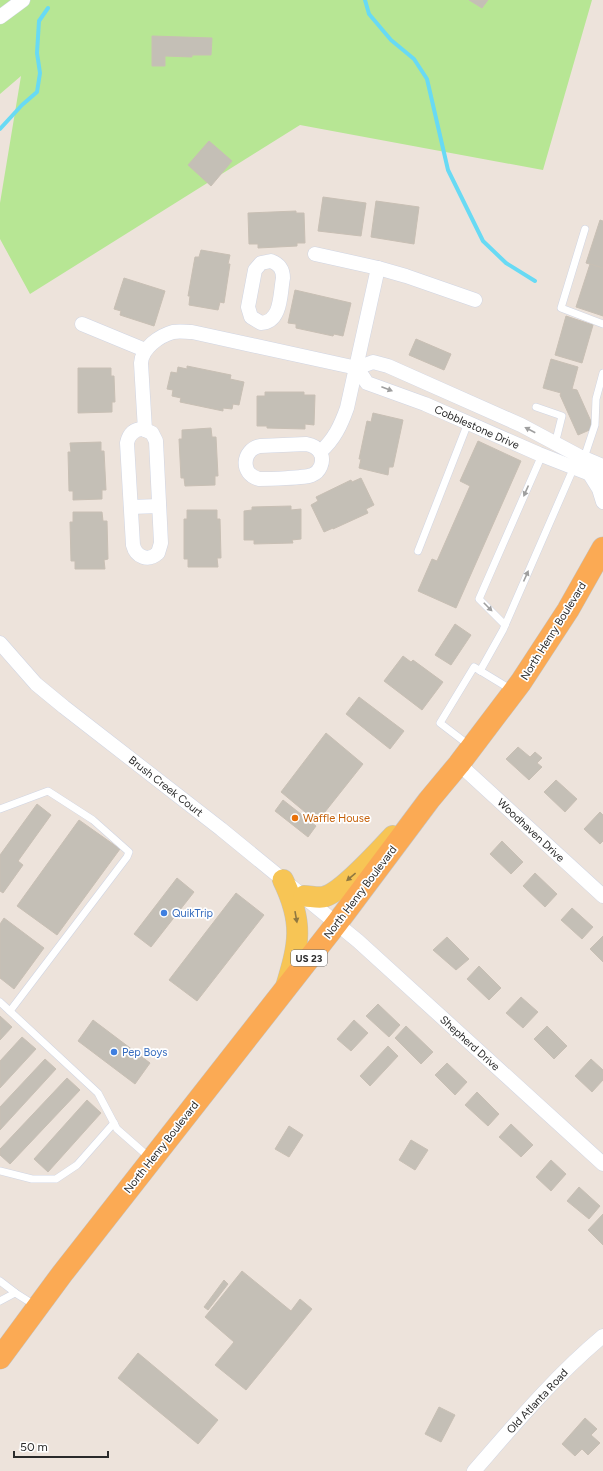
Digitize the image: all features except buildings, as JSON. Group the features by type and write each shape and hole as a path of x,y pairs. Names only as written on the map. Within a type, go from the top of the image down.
{"highway":[{"name":"North Henry Boulevard","path":"2,1353 62,1274 337,923 428,800 465,756 514,691 568,610 603,548"}],"main road":[{"path":"304,896 324,897 337,890 354,876 428,800"},
{"path":"283,880 291,896 296,914 298,932 295,955 285,990"}],"street":[{"path":"0,16 23,0"},
{"path":"315,254 406,276 475,300"},
{"path":"320,452 332,440 340,425 349,399 378,268"},
{"path":"258,346 261,323"},
{"path":"82,324 145,350 141,363 145,430"},
{"name":"Cobblestone Drive","path":"145,350 168,334 192,332 357,368 373,362 388,366 521,426 589,463 603,478"},
{"name":"Cobblestone Drive","path":"357,368 367,383 425,404 542,455 589,463"},
{"path":"140,429 152,433 156,441 159,506 161,547 155,555 146,558 139,555 133,548 127,441 130,434 140,429"},
{"path":"306,444 315,447 320,452 322,459 320,467 314,474 308,476 259,478 250,474 245,464 246,457 249,452 259,446 306,444"},
{"path":"589,463 603,502"},
{"path":"131,507 159,506"},
{"name":"Brush Creek Court","path":"0,643 36,684 221,829 337,923"},
{"name":"Woodhaven Drive","path":"465,756 603,896"},
{"name":"Shepherd Drive","path":"337,923 603,1164"},
{"name":"Old Atlanta Road","path":"474,1471 548,1388 581,1354 603,1336"}],"lane":[{"path":"585,228 561,308 603,324"},
{"path":"480,671 589,463 595,425 596,399 603,373"},
{"path":"536,407 562,416 555,444"},
{"path":"418,551 468,423"},
{"path":"505,624 479,598 542,455"},
{"path":"465,756 440,722 474,667 514,691"},
{"path":"0,810 48,791 93,820 129,852 128,857 10,1011"},
{"path":"0,1002 98,1094 116,1128 152,1160"},
{"path":"0,1172 32,1179 56,1179 77,1166 114,1123"},
{"path":"0,1281 15,1293 38,1307"},
{"path":"0,1301 15,1293"}],"green space":[{"path":"0,0 592,0 543,170 300,125 30,294 0,239 0,203 21,76 0,94"}],"waterway":[{"path":"365,0 369,14 391,40 414,59 427,79 448,170 483,241 506,263 535,281"},
{"path":"0,129 22,105 37,92 40,73 37,53 39,21 48,8"}],"place":[{"name":"Waffle House","path":"295,818"},
{"name":"QuikTrip","path":"164,913"},
{"name":"Pep Boys","path":"114,1052"}]}
